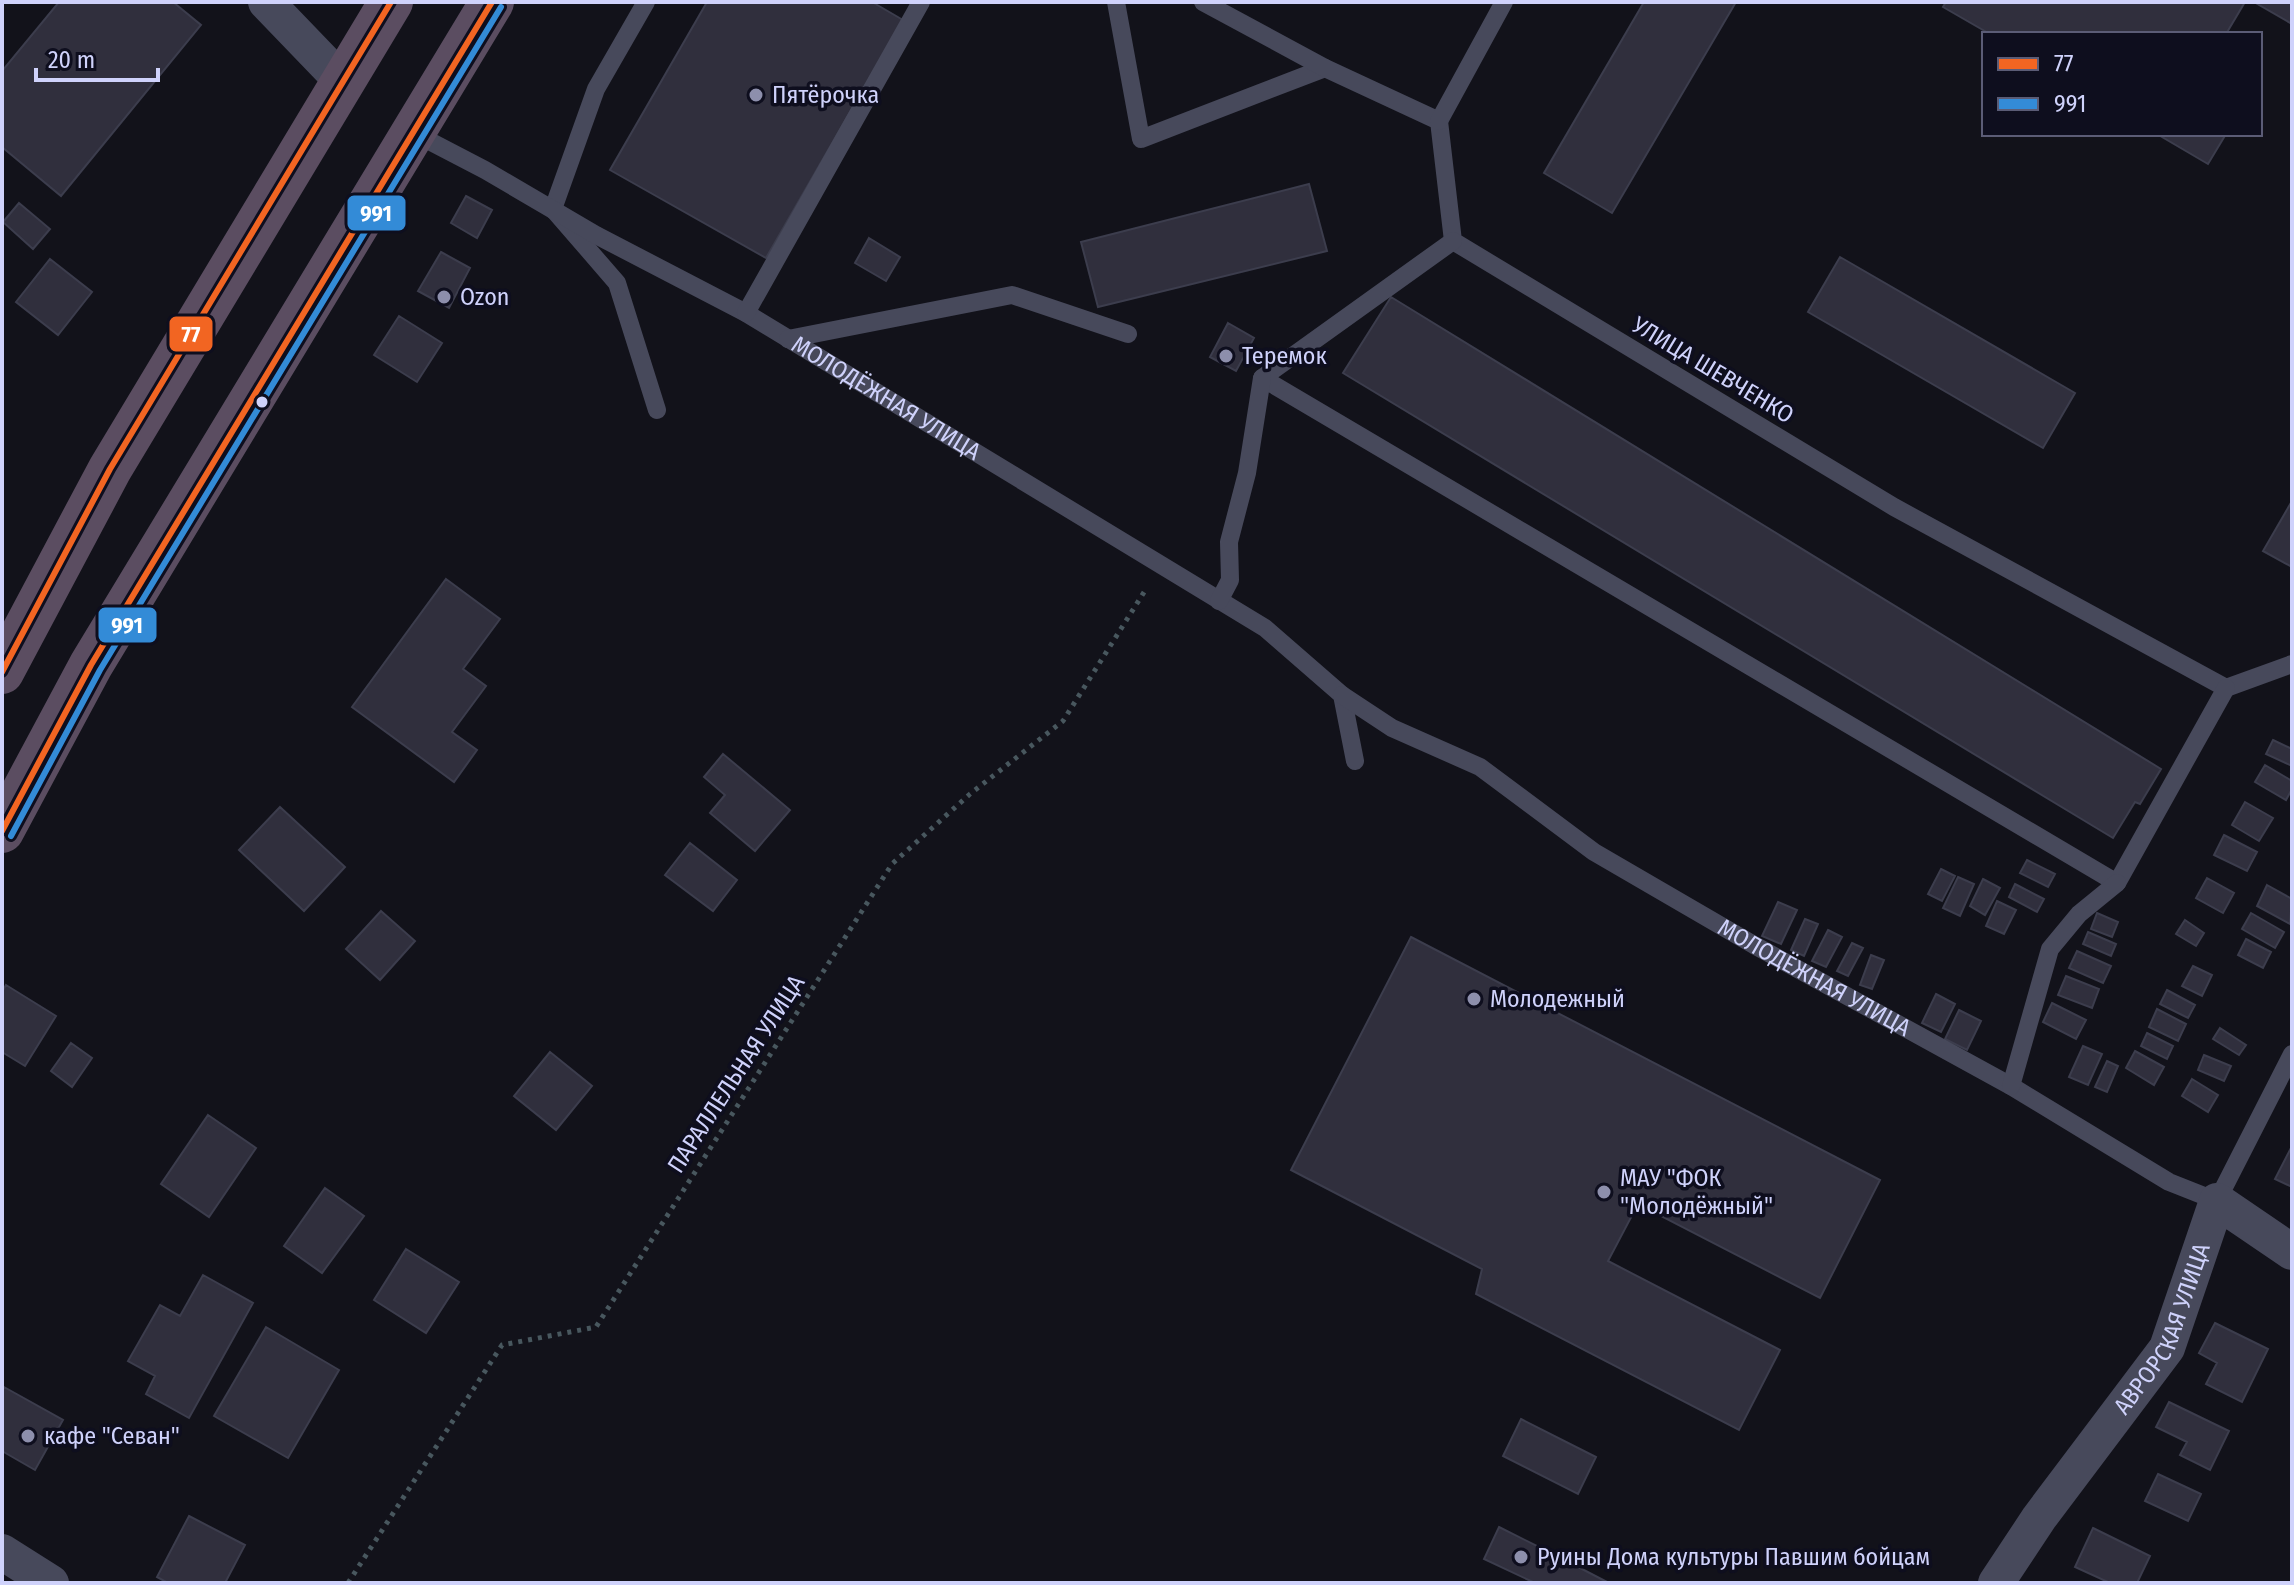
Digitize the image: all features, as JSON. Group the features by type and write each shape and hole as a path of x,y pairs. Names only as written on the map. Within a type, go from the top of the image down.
{"highway":[{"path":"2,672 110,469 391,2"},
{"path":"2,831 91,665 492,2"}],"street":[{"path":"266,2 343,82"},
{"name":"МОЛОДЁЖНАЯ УЛИЦА","path":"2217,1201 2292,1252"},
{"name":"АВРОРСКАЯ УЛИЦА","path":"1996,1583 2039,1518 2167,1348 2217,1201"},
{"path":"2,1552 51,1583"}],"lane":[{"path":"646,2 596,89 553,209 617,283 657,410"},
{"path":"746,313 921,2"},
{"path":"1116,2 1141,139 1325,68"},
{"path":"1203,2 1325,68 1439,121"},
{"path":"1219,601 1230,580 1229,542 1247,473 1262,378 1453,241 1439,121 1504,2"},
{"name":"МОЛОДЁЖНАЯ УЛИЦА","path":"412,132 596,235 746,313 1160,564 1265,628 1342,695 1392,728 1480,767 1594,852 1754,945 2011,1086 2100,1143 2169,1182 2217,1201"},
{"name":"УЛИЦА ШЕВЧЕНКО","path":"1453,241 1894,507 2226,688"},
{"path":"788,339 1012,295 1128,334"},
{"path":"1262,378 2117,883"},
{"path":"2011,1086 2050,949 2079,914 2117,883 2226,688 2292,664"},
{"path":"1342,695 1355,761"},
{"name":"АВРОРСКАЯ УЛИЦА","path":"2217,1201 2292,1054"}],"path":[{"name":"ПАРАЛЛЕЛЬНАЯ УЛИЦА","path":"348,1583 502,1345 596,1327 892,864 970,794 1063,721 1160,564"}],"building":[{"path":"59,2 173,2 201,25 61,196 2,147 2,71"},
{"name":"Пятёрочка","path":"707,2 872,2 903,20 766,258 610,170"},
{"path":"1644,2 1736,2 1612,213 1544,173"},
{"path":"1946,2 2245,2 2227,32 1987,32 1943,7"},
{"path":"2254,2 2292,2 2292,24"},
{"path":"2160,136 2225,136 2208,164"},
{"path":"1309,184 1327,251 1098,307 1081,242"},
{"path":"466,196 492,210 477,238 451,223"},
{"path":"19,203 50,229 33,249 3,222"},
{"path":"869,238 900,257 886,281 855,263"},
{"path":"441,252 470,268 449,308 418,291"},
{"path":"1840,257 2075,393 2043,448 1808,312"},
{"path":"50,259 92,292 58,335 16,302"},
{"path":"1391,297 2161,769 2140,804 2135,802 2113,838 1343,373"},
{"path":"399,316 442,343 417,382 374,355"},
{"path":"1228,323 1254,338 1236,371 1210,357"},
{"path":"2292,501 2292,567 2263,551"},
{"path":"446,579 500,619 463,669 486,686 452,732 477,750 454,782 352,707"},
{"path":"2273,740 2292,749 2292,766 2266,754"},
{"path":"723,754 790,810 755,851 710,813 725,795 704,777"},
{"path":"2265,765 2292,781 2292,789 2286,800 2255,782"},
{"path":"2245,802 2273,818 2259,841 2232,825"},
{"path":"280,807 345,867 304,911 239,850"},
{"path":"2224,835 2257,852 2247,871 2214,855"},
{"path":"690,843 737,880 713,911 665,875"},
{"path":"2027,860 2055,874 2048,887 2020,873"},
{"path":"1941,869 1955,876 1942,901 1928,894"},
{"path":"1958,877 1974,884 1960,916 1943,908"},
{"path":"2207,878 2234,893 2223,913 2196,898"},
{"path":"1983,879 2000,888 1985,915 1970,906"},
{"path":"2015,884 2044,899 2037,912 2009,897"},
{"path":"2267,885 2292,899 2290,924 2257,906"},
{"path":"1997,901 2016,910 2004,934 1986,926"},
{"path":"1778,902 1797,910 1781,944 1762,936"},
{"path":"381,911 415,941 380,980 346,949"},
{"path":"2097,913 2118,922 2112,937 2091,929"},
{"path":"2251,913 2284,932 2275,948 2242,929"},
{"path":"1805,919 1818,924 1804,956 1791,950"},
{"path":"2185,920 2204,933 2196,946 2176,934"},
{"path":"1828,930 1842,937 1826,967 1812,961"},
{"path":"2088,932 2116,944 2111,956 2083,944"},
{"name":"МАУ \"ФОК \"Молодёжный\"","path":"1411,937 1880,1180 1820,1298 1638,1204 1608,1261 1780,1350 1739,1430 1476,1294 1482,1269 1291,1170"},
{"path":"2246,939 2271,952 2263,968 2238,955"},
{"path":"1852,943 1863,948 1848,976 1837,971"},
{"path":"2077,951 2111,966 2103,983 2069,968"},
{"path":"1871,955 1884,960 1872,989 1860,985"},
{"path":"2193,966 2212,975 2202,996 2182,986"},
{"path":"2066,976 2099,989 2092,1008 2058,995"},
{"path":"6,985 56,1016 25,1066 2,1052 2,992"},
{"path":"2167,990 2195,1005 2188,1018 2160,1004"},
{"path":"1936,994 1955,1004 1941,1032 1922,1023"},
{"path":"2052,1003 2086,1020 2076,1039 2043,1022"},
{"path":"2157,1009 2186,1024 2178,1041 2149,1027"},
{"path":"1959,1010 1981,1021 1967,1050 1945,1039"},
{"path":"2220,1028 2246,1045 2239,1055 2213,1039"},
{"path":"2147,1033 2173,1046 2167,1059 2141,1046"},
{"path":"71,1043 92,1058 72,1087 51,1071"},
{"path":"2083,1046 2102,1054 2088,1085 2069,1077"},
{"path":"2135,1051 2164,1067 2154,1085 2126,1068"},
{"path":"550,1052 592,1086 556,1130 514,1096"},
{"path":"2204,1055 2231,1066 2224,1081 2198,1070"},
{"path":"2107,1061 2118,1066 2107,1092 2095,1087"},
{"path":"2192,1079 2218,1095 2208,1112 2182,1096"},
{"path":"208,1115 256,1148 209,1217 161,1184"},
{"path":"2292,1146 2292,1187 2275,1179"},
{"path":"325,1188 364,1216 322,1273 284,1246"},
{"path":"406,1249 459,1282 426,1333 374,1300"},
{"path":"203,1275 253,1303 189,1418 146,1394 155,1376 128,1361 160,1305 180,1316"},
{"path":"2215,1323 2268,1349 2242,1402 2206,1384 2217,1363 2199,1353"},
{"path":"266,1327 339,1370 288,1458 214,1416"},
{"name":"кафе \"Севан\"","path":"4,1387 63,1420 35,1470 2,1451"},
{"path":"2169,1402 2229,1431 2210,1470 2180,1455 2187,1442 2156,1427"},
{"path":"1521,1419 1596,1457 1578,1494 1503,1456"},
{"path":"2158,1474 2201,1494 2188,1521 2145,1501"},
{"path":"189,1516 245,1545 225,1583 168,1583 157,1577"},
{"name":"Руины Дома культуры Павшим бойцам","path":"1499,1527 1609,1583 1535,1583 1484,1559"},
{"path":"2093,1528 2150,1556 2137,1583 2110,1583 2075,1567"}],"transit line":[{"name":"77","path":"2,672 110,469 391,2"},
{"name":"77","path":"2,831 91,665 492,2"},
{"name":"991","path":"11,836 100,670 501,7"}],"place":[{"name":"Пятёрочка","path":"756,95"},
{"name":"Ozon","path":"444,297"},
{"name":"Теремок","path":"1226,356"},
{"name":"Молодежный","path":"1474,999"},
{"name":"МАУ \"ФОК \"Молодёжный\"","path":"1604,1192"},
{"name":"кафе \"Севан\"","path":"28,1436"},
{"name":"Руины Дома культуры Павшим бойцам","path":"1521,1557"}]}
